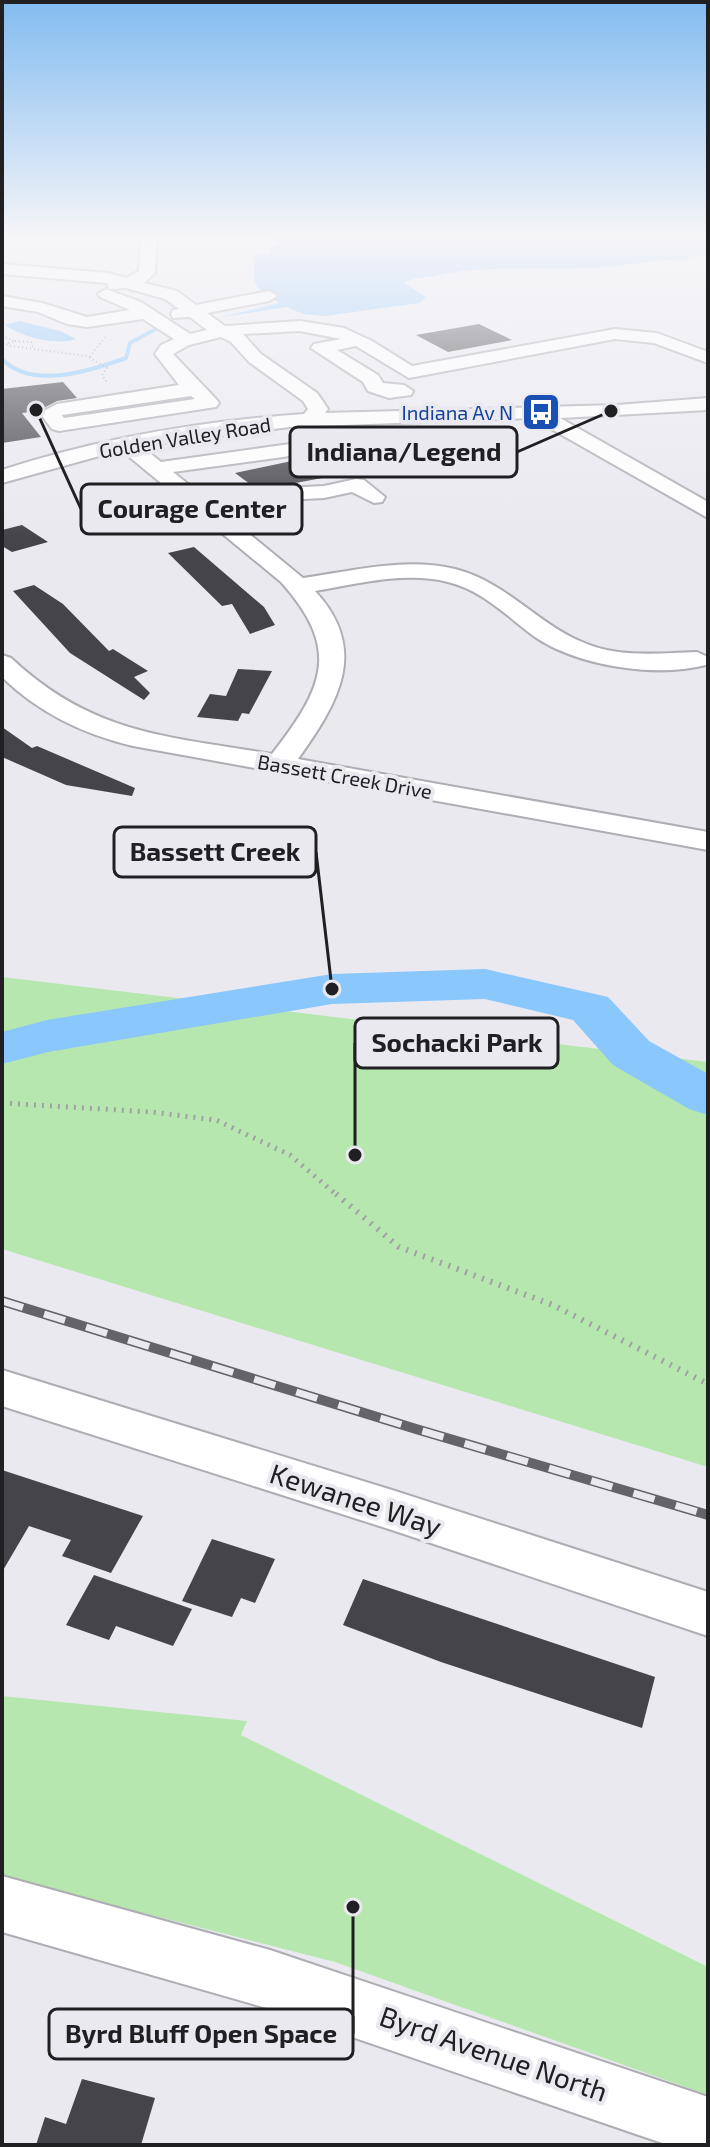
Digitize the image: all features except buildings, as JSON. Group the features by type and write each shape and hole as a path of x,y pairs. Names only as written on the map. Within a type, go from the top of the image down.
{"street":[{"path":"192,336 227,347 266,336"},
{"path":"214,336 296,411 310,419 318,409 310,397 255,358 237,338 227,347"},
{"path":"348,336 359,341 407,381"},
{"path":"359,341 320,348 371,379 407,381 465,362 598,336"},
{"path":"647,336 708,358"},
{"path":"196,338 167,349 164,354 167,360 196,388 209,403 59,425 50,413 64,408 196,388"},
{"path":"562,343 587,355"},
{"path":"465,362 488,374"},
{"name":"Golden Valley Road","path":"2,477 59,459 126,444 310,419 669,408 708,404"},
{"path":"669,408 708,428"},
{"path":"537,412 708,511"},
{"path":"126,444 299,586 324,618 332,642 328,693 314,720 279,765"},
{"path":"157,469 319,446"},
{"path":"210,511 285,494 324,492 356,485 374,497 229,528"},
{"path":"299,586 402,573 449,574 486,588 558,639 584,652 619,660 697,660"},
{"name":"Bassett Creek Drive","path":"2,663 40,700 97,728 164,744 708,841"},
{"name":"Kewanee Way","path":"2,1388 392,1510 708,1614"},
{"name":"Byrd Avenue North","path":"2,1904 264,1976 415,2024 708,2128"}],"path":[{"path":"3,336 31,342 33,347"},
{"path":"15,341 6,344 6,349 33,347 58,355 90,357 107,370 102,375 109,386"},
{"path":"2,1103 152,1112 216,1120 290,1155 399,1247 553,1305 708,1384"}],"green space":[{"path":"2,977 708,1062 708,1467 2,1249"},
{"path":"2,1696 247,1721 241,1735 708,1967 708,2095 335,1962 2,1877"}],"water":[{"path":"31,336 70,336 76,339 59,341"}],"waterway":[{"path":"2,359 29,374 62,375 126,358 130,343 143,336"},
{"path":"2,1048 47,1036 332,989 485,984 590,1008 631,1053 708,1097"}],"railway":[{"path":"2,1301 416,1429 708,1515"}],"place":[{"name":"Courage Center","path":"36,410"},
{"name":"Indiana/Legend","path":"611,411"},
{"name":"Indiana Av N","path":"541,412"},
{"name":"Bassett Creek","path":"332,989"},
{"name":"Sochacki Park","path":"355,1155"},
{"name":"Byrd Bluff Open Space","path":"353,1907"}]}
